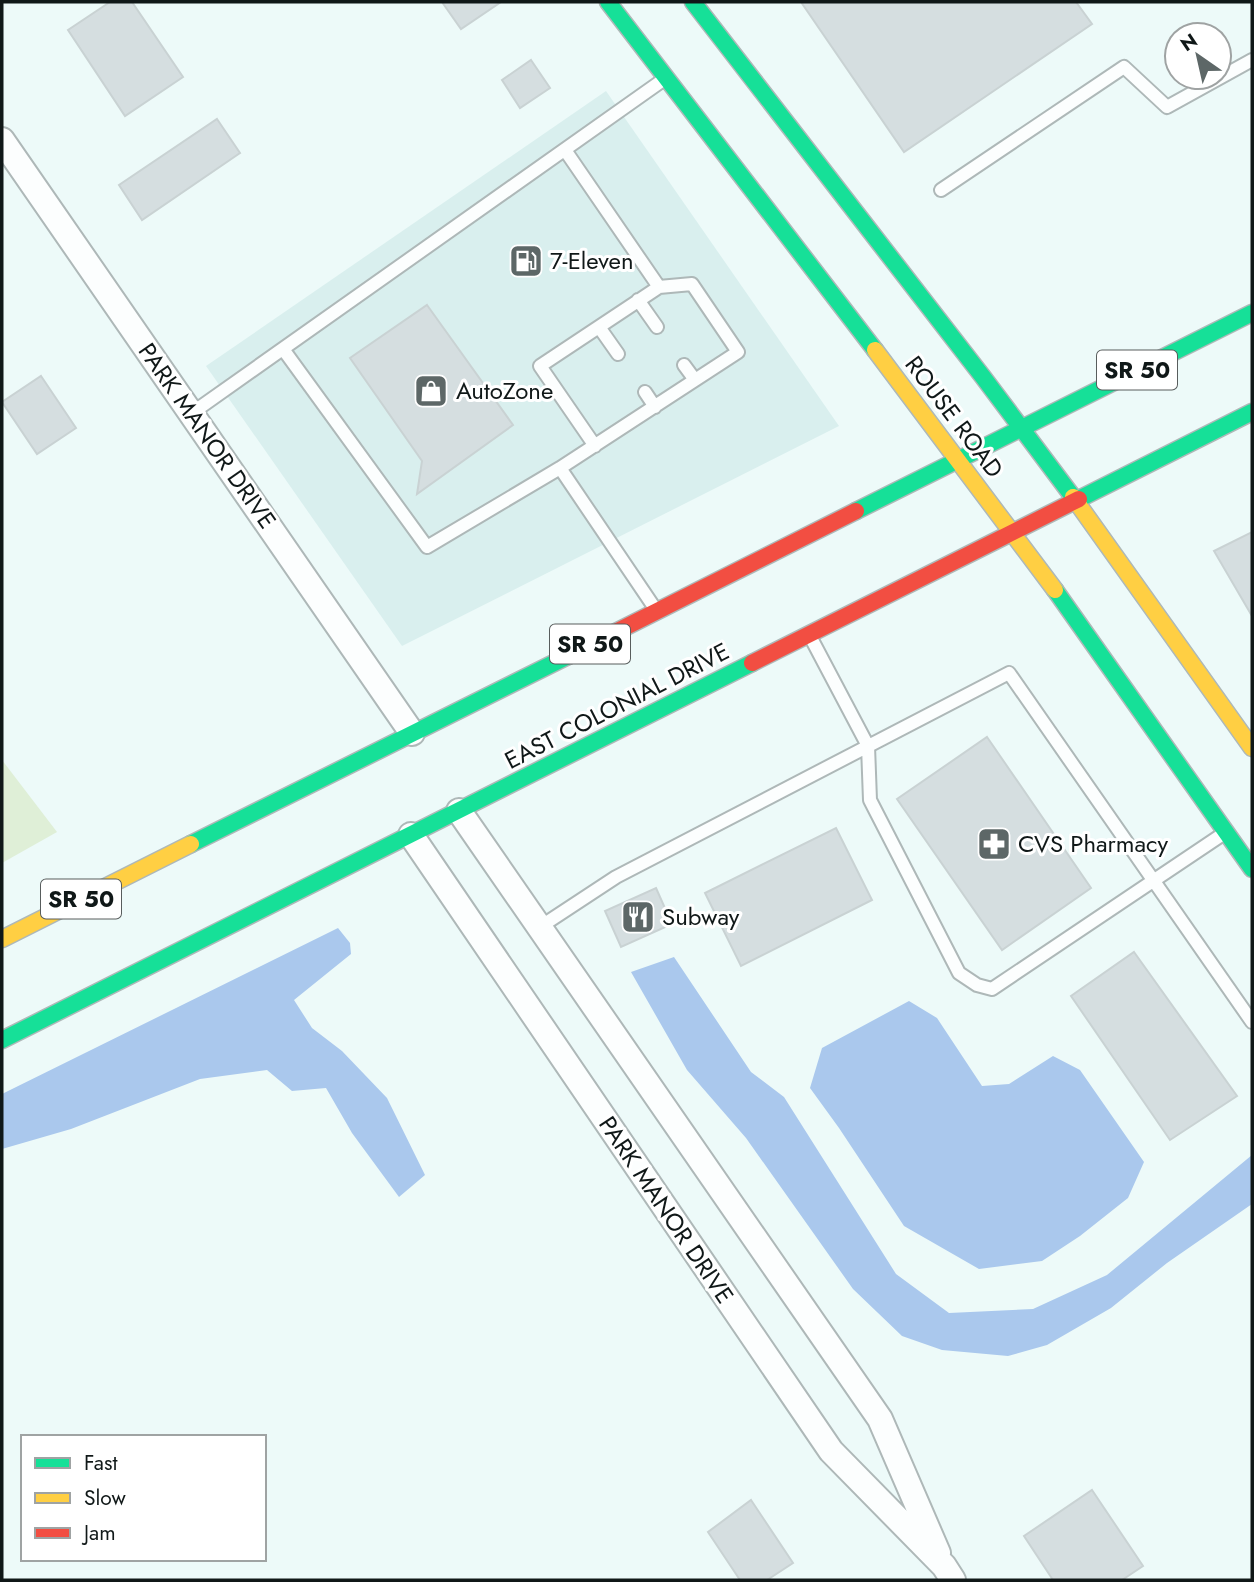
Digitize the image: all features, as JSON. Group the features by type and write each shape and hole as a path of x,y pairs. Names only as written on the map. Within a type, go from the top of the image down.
{"main road":[{"name":"ROUSE ROAD","path":"608,2 958,460 1252,869"},
{"name":"ROUSE ROAD","path":"693,2 1076,501 1252,748"},
{"name":"SR 50","path":"2,939 1252,313"},
{"name":"EAST COLONIAL DRIVE","path":"2,1040 1252,412"}],"street":[{"name":"PARK MANOR DRIVE","path":"2,140 412,733"},
{"name":"PARK MANOR DRIVE","path":"459,810 880,1419 948,1573"},
{"name":"PARK MANOR DRIVE","path":"411,835 831,1451 948,1573"}],"lane":[{"path":"941,190 1124,67 1167,107 1252,60"},
{"path":"192,413 666,78"},
{"path":"565,150 659,287"},
{"path":"283,349 427,547 596,446 738,352 692,284 659,287 540,366 596,446"},
{"path":"638,300 657,327"},
{"path":"599,327 618,354"},
{"path":"684,365 695,380"},
{"path":"645,392 655,407"},
{"path":"560,468 657,611"},
{"path":"810,635 868,746 870,800 960,973 977,985 992,989 1226,831"},
{"path":"540,927 616,877 1009,673 1252,1022"}],"shaded area":[{"path":"606,91 839,426 402,646 206,366"}],"green space":[{"path":"2,760 57,832 2,863"}],"water":[{"path":"338,928 350,943 351,954 294,1000 312,1028 342,1051 387,1098 425,1175 399,1197 352,1133 326,1088 292,1091 267,1070 200,1079 71,1129 2,1149 2,1094"},
{"path":"674,957 751,1072 784,1097 896,1274 949,1313 1033,1309 1107,1275 1252,1155 1252,1204 1167,1263 1111,1308 1047,1345 1008,1356 942,1350 902,1336 853,1289 746,1138 687,1070 631,972"},
{"path":"909,1001 937,1018 982,1086 1009,1084 1053,1056 1080,1070 1144,1162 1128,1198 1080,1236 1042,1261 979,1269 904,1226 810,1088 822,1048"}],"building":[{"path":"110,2 132,2 183,77 125,116 68,30"},
{"path":"442,2 501,2 461,29"},
{"path":"801,2 1076,2 1092,24 904,152"},
{"path":"531,60 550,88 520,108 502,80"},
{"path":"217,119 240,153 142,220 119,185"},
{"name":"AutoZone","path":"427,305 513,425 417,494 422,461 350,358"},
{"path":"41,376 76,428 37,454 2,402"},
{"path":"1252,532 1252,616 1214,551"},
{"name":"CVS Pharmacy","path":"987,737 1091,888 1002,950 897,799"},
{"path":"836,828 872,900 741,966 705,893"},
{"name":"Subway","path":"656,888 672,924 621,947 605,911"},
{"path":"1134,952 1237,1096 1170,1140 1071,996"},
{"path":"1092,1490 1143,1566 1122,1580 1053,1580 1024,1536"},
{"path":"751,1500 793,1563 767,1580 740,1580 708,1532"}],"traffic: fast":[{"path":"608,2 875,350"},
{"path":"693,2 1073,497"},
{"path":"856,511 1252,313"},
{"path":"1079,499 1252,412"},
{"path":"1055,590 1252,869"},
{"path":"191,844 568,656"},
{"path":"2,1040 752,663"}],"traffic: slow":[{"path":"875,350 1055,590"},
{"path":"1073,497 1252,748"},
{"path":"2,939 191,844"}],"traffic: jam":[{"path":"752,663 1079,499"},
{"path":"568,656 856,511"}],"place":[{"name":"7-Eleven","path":"526,261"},
{"name":"AutoZone","path":"431,391"},
{"name":"CVS Pharmacy","path":"994,844"},
{"name":"Subway","path":"638,917"}]}
